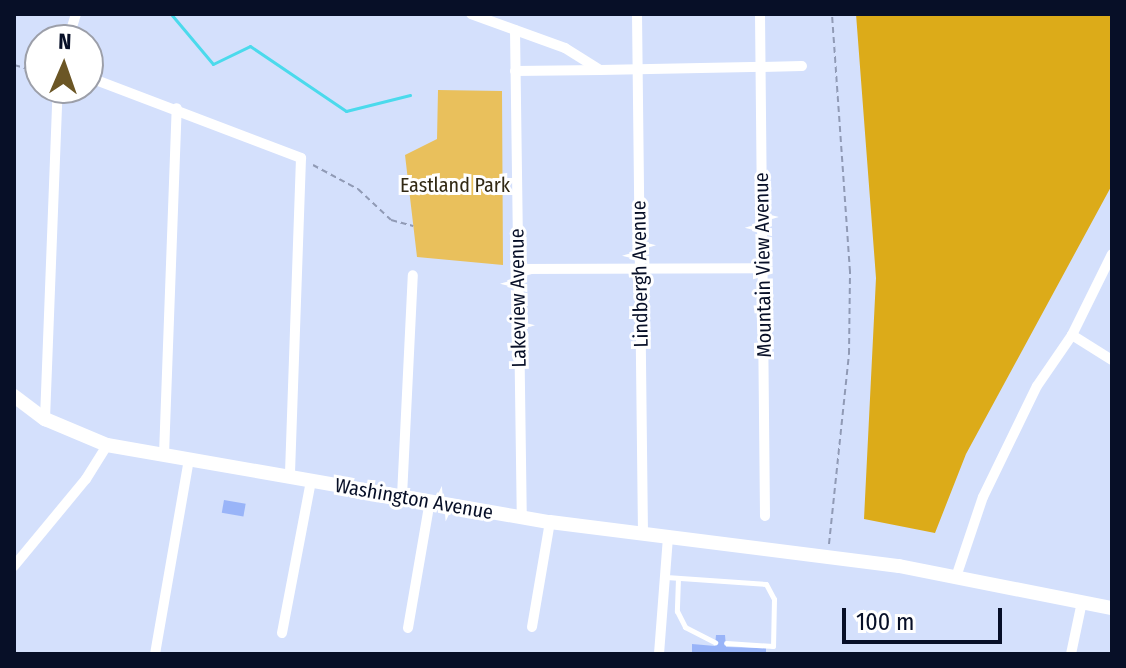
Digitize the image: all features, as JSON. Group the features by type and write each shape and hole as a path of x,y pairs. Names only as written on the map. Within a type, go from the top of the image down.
{"street":[{"path":"471,14 586,57 600,70"},
{"name":"Lindbergh Avenue","path":"637,14 643,534"},
{"name":"Mountain View Avenue","path":"760,14 765,516"},
{"name":"Lakeview Avenue","path":"515,30 522,517"},
{"path":"515,71 802,66"},
{"path":"104,83 301,158 290,477"},
{"path":"45,419 57,104"},
{"path":"164,455 177,108"},
{"path":"956,577 989,483 1037,386 1072,335 1112,254"},
{"path":"517,269 763,268"},
{"path":"402,496 413,275"},
{"path":"1072,335 1112,360"},
{"name":"Washington Avenue","path":"14,396 45,419 107,445 550,522 668,537 828,549 1112,608"},
{"path":"14,566 86,479 107,445"},
{"path":"155,654 189,460"},
{"path":"282,633 311,481"},
{"path":"408,628 430,501"},
{"path":"532,627 550,522"},
{"path":"659,654 668,537"},
{"path":"1071,654 1082,602"}],"lane":[{"path":"665,577 766,584 774,599 773,646 726,643"},
{"path":"678,578 677,611 695,636 715,642"}],"path":[{"path":"828,549 849,354 850,272 832,14"},
{"path":"301,158 358,189 391,220 413,226"}],"green space":[{"name":"Eastland Park","path":"438,90 502,91 503,265 417,257 405,155 437,139"}],"shaded area":[{"path":"856,14 1112,14 1112,185 966,454 935,533 864,519 876,278"}],"building":[{"path":"224,500 246,504 243,517 222,513"},
{"path":"716,635 725,635 726,647 766,648 766,654 692,654 692,644 715,646"}],"waterway":[{"path":"171,14 213,64 250,46 346,111 410,95"}]}
